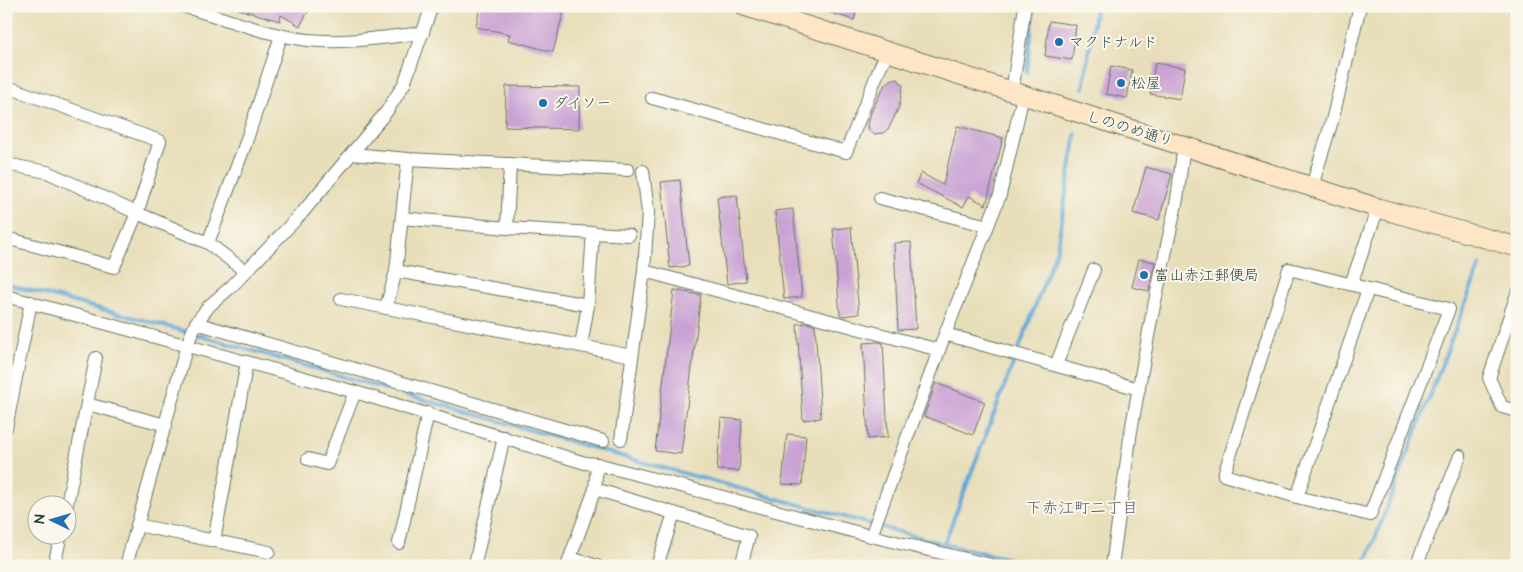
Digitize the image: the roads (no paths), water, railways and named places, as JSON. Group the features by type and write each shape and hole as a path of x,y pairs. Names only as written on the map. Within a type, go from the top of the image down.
{"main road":[{"name":"しののめ通り","path":"744,6 1378,208 1517,247"}],"street":[{"path":"183,6 282,36 310,40 344,40 423,34"},
{"path":"126,566 188,342 196,325 208,306 232,286 302,213 387,111 404,84 432,6"},
{"path":"872,534 945,334 1000,195 1018,94 1025,6"},
{"path":"1312,186 1332,121 1360,6"},
{"path":"208,243 246,145 282,36"},
{"path":"652,98 846,152 881,65 889,52"},
{"path":"6,89 160,141 137,213 114,267 6,238"},
{"path":"1112,566 1131,431 1151,320 1178,199 1184,145"},
{"path":"352,154 408,159 628,170"},
{"path":"386,308 396,271 408,159"},
{"path":"6,164 47,172 208,243 245,271"},
{"path":"508,228 510,164"},
{"path":"621,439 644,272 648,213 643,171"},
{"path":"880,198 988,226"},
{"path":"1351,284 1378,208"},
{"path":"402,218 508,228 629,235"},
{"path":"581,346 588,305 593,232"},
{"path":"1289,269 1368,290 1449,309 1370,515 1297,497 1224,475 1289,269"},
{"path":"1056,365 1094,270"},
{"path":"396,271 588,305"},
{"path":"644,272 939,350"},
{"path":"1297,497 1368,290"},
{"path":"1517,294 1489,378 1502,407 1517,411"},
{"path":"6,296 188,342 246,362 428,413 585,463 597,464 995,566"},
{"path":"341,299 632,356"},
{"path":"6,428 31,302"},
{"path":"196,325 602,441"},
{"path":"945,334 1139,389"},
{"path":"68,494 96,358"},
{"path":"214,541 246,362"},
{"path":"308,460 327,464 355,392"},
{"path":"87,404 166,424"},
{"path":"398,544 428,413"},
{"path":"476,559 504,437"},
{"path":"1417,566 1460,456"},
{"path":"597,464 595,489 569,562 597,566"},
{"path":"595,489 749,536 741,566"},
{"path":"657,566 674,513"},
{"path":"138,526 269,552"},
{"path":"54,566 58,544"}],"waterway":[{"path":"1027,72 1034,6"},
{"path":"1083,88 1096,6"},
{"path":"944,544 1057,249 1076,133"},
{"path":"1359,566 1368,557 1480,265"},
{"path":"6,284 180,330 642,462 944,544 1041,566"}],"place":[{"name":"マクドナルド","path":"1059,42"},
{"name":"松屋","path":"1121,83"},
{"name":"ダイソー","path":"543,103"},
{"name":"富山赤江郵便局","path":"1144,275"}],"district":[{"name":"下赤江町二丁目","path":"1082,508"}]}
